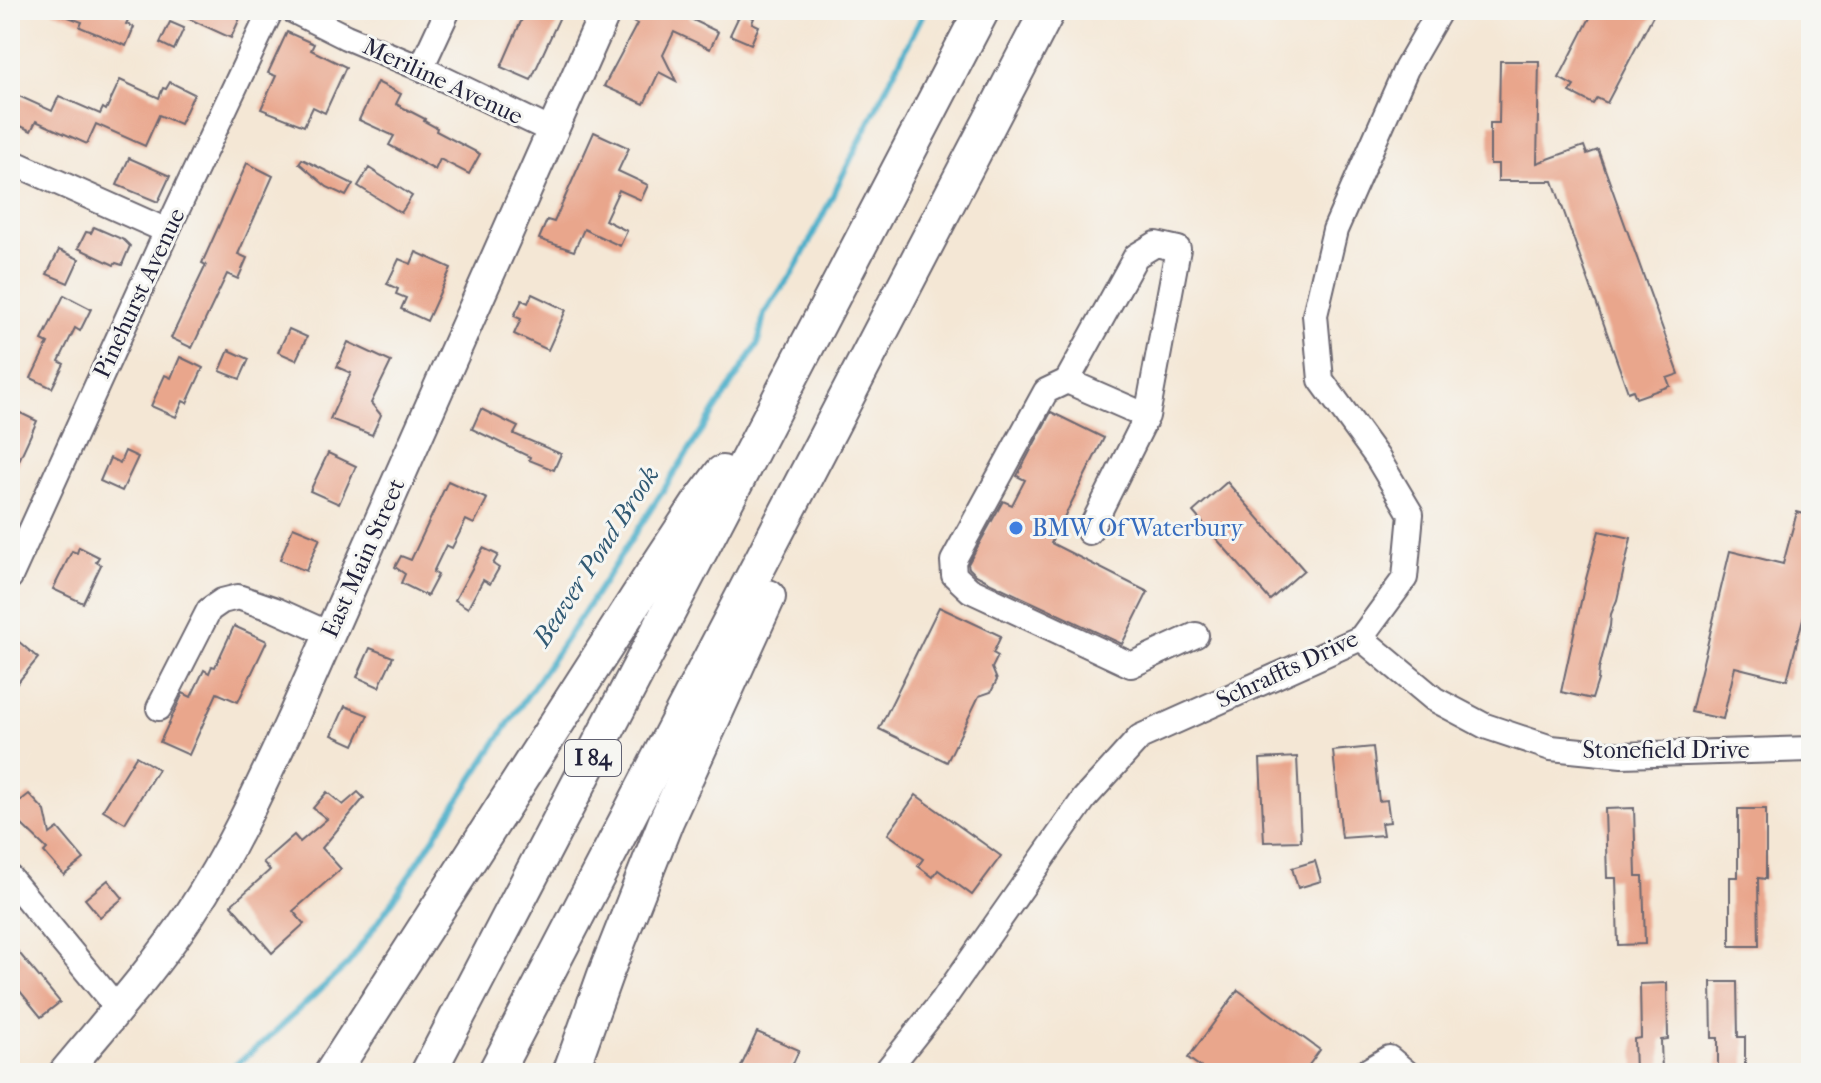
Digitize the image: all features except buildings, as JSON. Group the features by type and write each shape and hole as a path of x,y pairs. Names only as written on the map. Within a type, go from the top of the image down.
{"highway":[{"name":"I 84","path":"428,1073 982,10"},
{"name":"I 84","path":"495,1073 1048,10"},
{"path":"332,1073 698,505 725,471 757,442"},
{"path":"570,1073 680,787 802,525 808,504 809,469"}],"main road":[{"name":"East Main Street","path":"64,1073 168,946 214,875 275,756 606,10"}],"street":[{"name":"Pinehurst Avenue","path":"10,577 271,10"},
{"name":"Meriline Avenue","path":"292,10 552,131"},
{"path":"421,68 448,10"},
{"name":"Schraffts Drive","path":"885,1073 943,1000 1084,799 1140,737 1361,638 1405,578 1411,514 1377,457 1321,380 1315,315 1335,230 1406,69 1440,10"},
{"path":"10,161 167,231"},
{"path":"1089,532 1147,416 1178,249 1156,244 1136,256 1067,381 1046,391 953,561 954,575 970,590 1131,665 1196,635"},
{"path":"1067,381 1147,416"},
{"path":"159,708 209,610 222,601 238,597 329,634"},
{"name":"Stonefield Drive","path":"1361,638 1434,699 1485,726 1551,748 1622,755 1811,749"},
{"path":"10,878 118,1009"},
{"path":"1364,1073 1389,1058 1407,1073"}],"waterway":[{"name":"Beaver Pond Brook","path":"225,1073 265,1041 348,964 585,611 758,344 764,314 808,245 925,10"}],"place":[{"name":"BMW Of Waterbury","path":"1016,528"}]}
